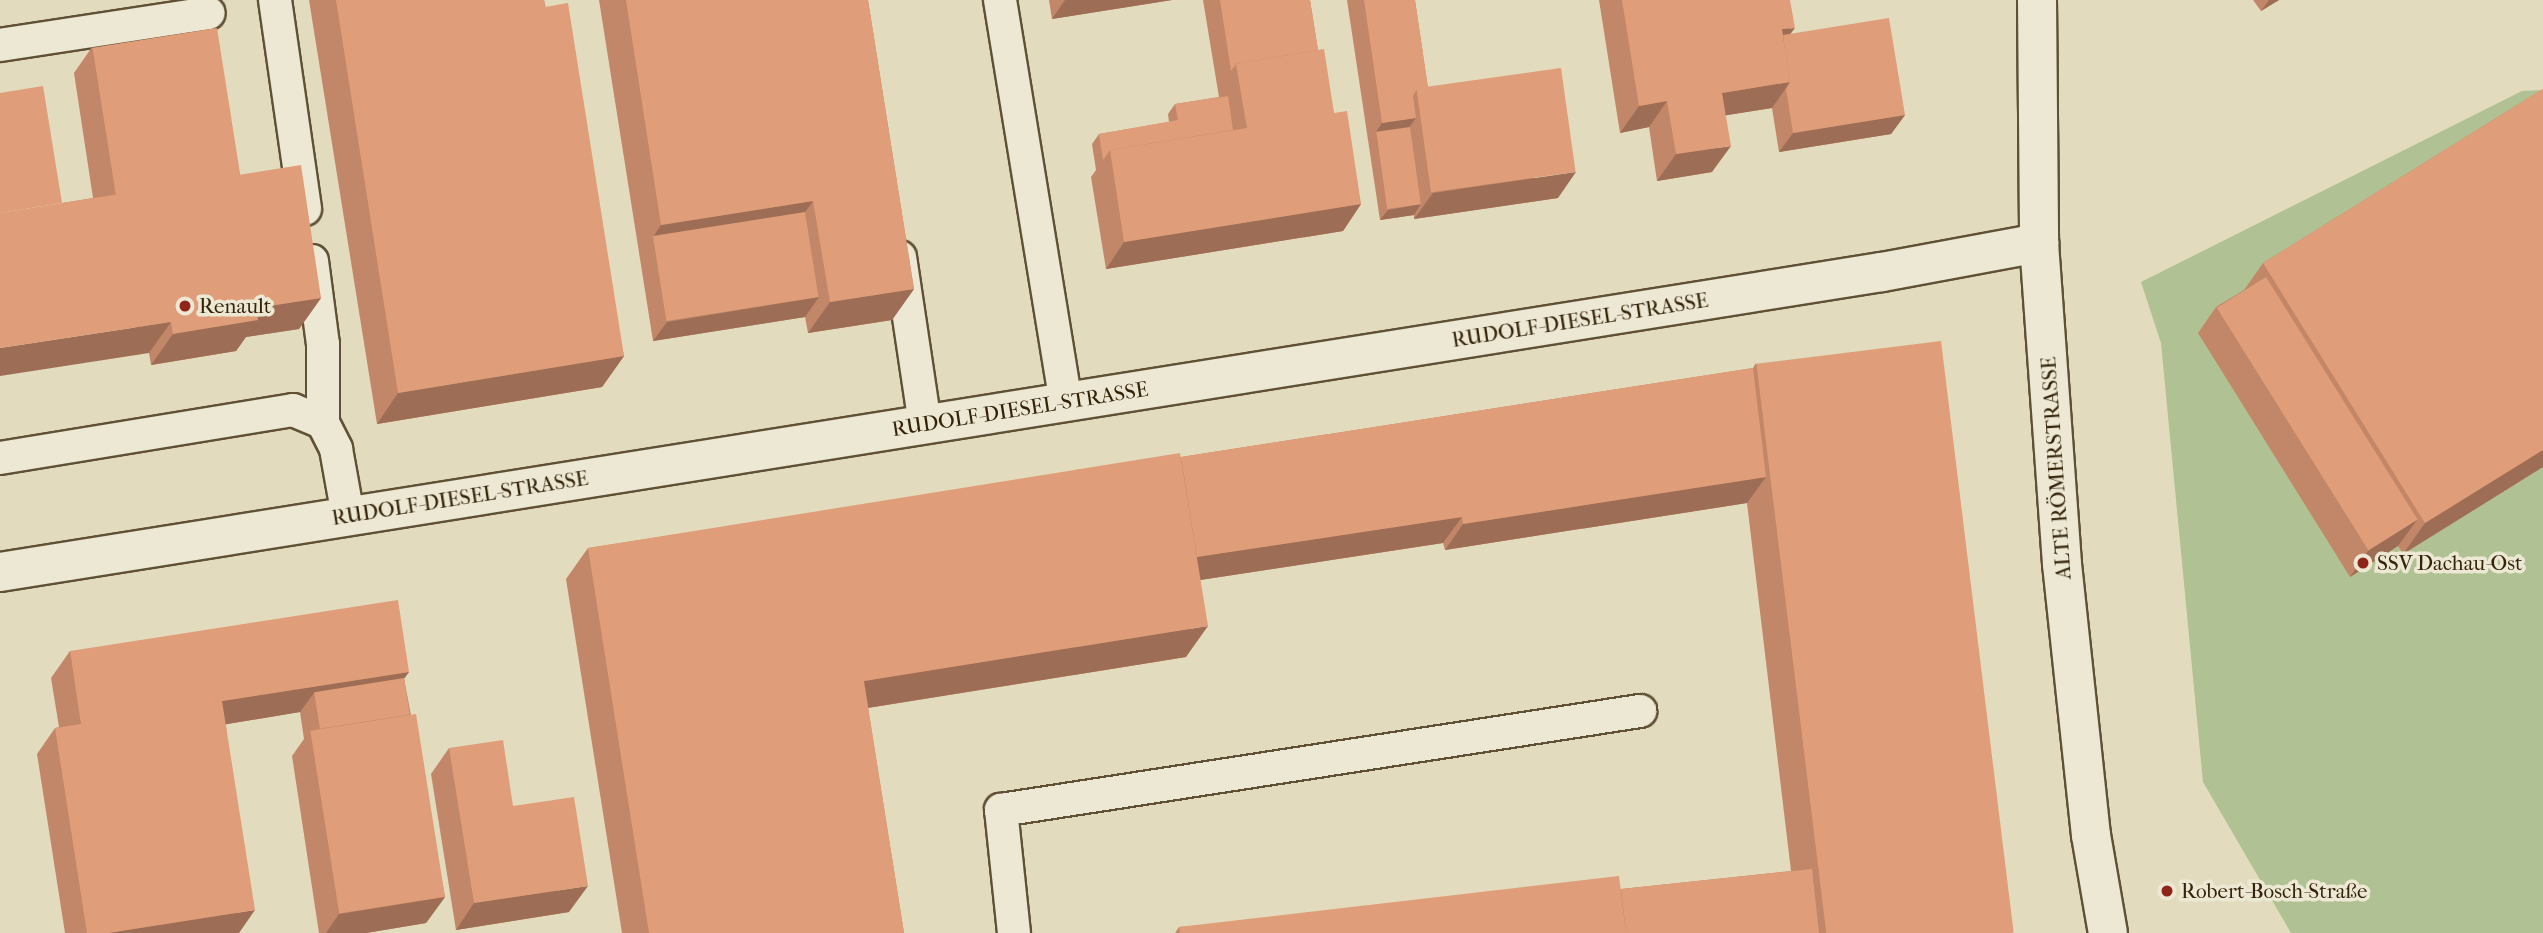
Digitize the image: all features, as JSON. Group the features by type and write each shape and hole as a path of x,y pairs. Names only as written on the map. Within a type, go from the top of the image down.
{"street":[{"name":"ALTE RÖMERSTRASSE","path":"2037,0 2039,243 2062,564 2091,835 2108,933"},
{"name":"RUDOLF-DIESEL-STRASSE","path":"0,572 2039,243"}],"lane":[{"path":"275,0 323,344 323,423 336,449 348,516"},
{"path":"1000,0 1066,402"},
{"path":"0,45 209,13"},
{"path":"896,233 925,424"},
{"path":"0,458 292,410 323,423"},
{"path":"1014,933 1001,810 1640,711"}],"green space":[{"name":"SSV Dachau-Ost","path":"2543,90 2543,933 2291,933 2203,782 2161,343 2141,282 2522,91"}],"building":[{"path":"336,0 544,0 545,7 568,3 624,356 398,393"},
{"path":"626,0 868,0 914,289 830,302 813,201 661,225"},
{"path":"1220,0 1310,0 1318,50 1236,64 1231,71"},
{"path":"1364,0 1415,0 1428,88 1417,89 1413,96 1416,118 1382,123"},
{"path":"1622,0 1790,0 1795,28 1782,29 1790,82 1722,93 1731,146 1676,154 1667,101 1639,106"},
{"path":"1889,18 1905,115 1793,133 1786,89 1790,82 1783,35"},
{"path":"217,28 240,175 116,195 93,48"},
{"path":"1324,49 1334,113 1347,111 1361,204 1124,242 1110,150 1247,128 1236,64"},
{"path":"1561,68 1576,172 1431,192 1416,88"},
{"path":"43,86 62,203 0,213 0,93"},
{"path":"2543,89 2543,450 2425,523 2263,263"},
{"path":"1228,96 1233,130 1110,150 1103,160 1099,134 1178,120 1175,104"},
{"path":"1410,127 1421,204 1387,209 1376,132"},
{"path":"301,165 321,298 256,308 258,320 173,334 171,322 0,348 0,213"},
{"path":"805,212 818,297 666,321 653,236"},
{"path":"2266,277 2418,520 2368,550 2217,308"},
{"path":"1941,341 2014,933 1826,933 1756,364"},
{"path":"1753,368 1766,477 1463,524 1462,517 1197,557 1181,457"},
{"path":"1180,453 1208,626 864,681 904,933 649,933 588,548"},
{"path":"398,600 409,672 222,701 255,910 108,933 87,933 55,728 81,724 70,651"},
{"path":"404,678 410,715 320,729 314,692"},
{"path":"416,714 445,897 339,913 310,731"},
{"path":"503,740 513,806 574,797 588,886 474,903 449,748"},
{"path":"1812,869 1819,933 1626,933 1621,889"},
{"path":"1619,876 1626,933 1180,933 1179,927"}],"place":[{"name":"Renault","path":"185,306"},
{"name":"SSV Dachau-Ost","path":"2363,563"},
{"name":"Robert-Bosch-Straße","path":"2167,891"}]}
